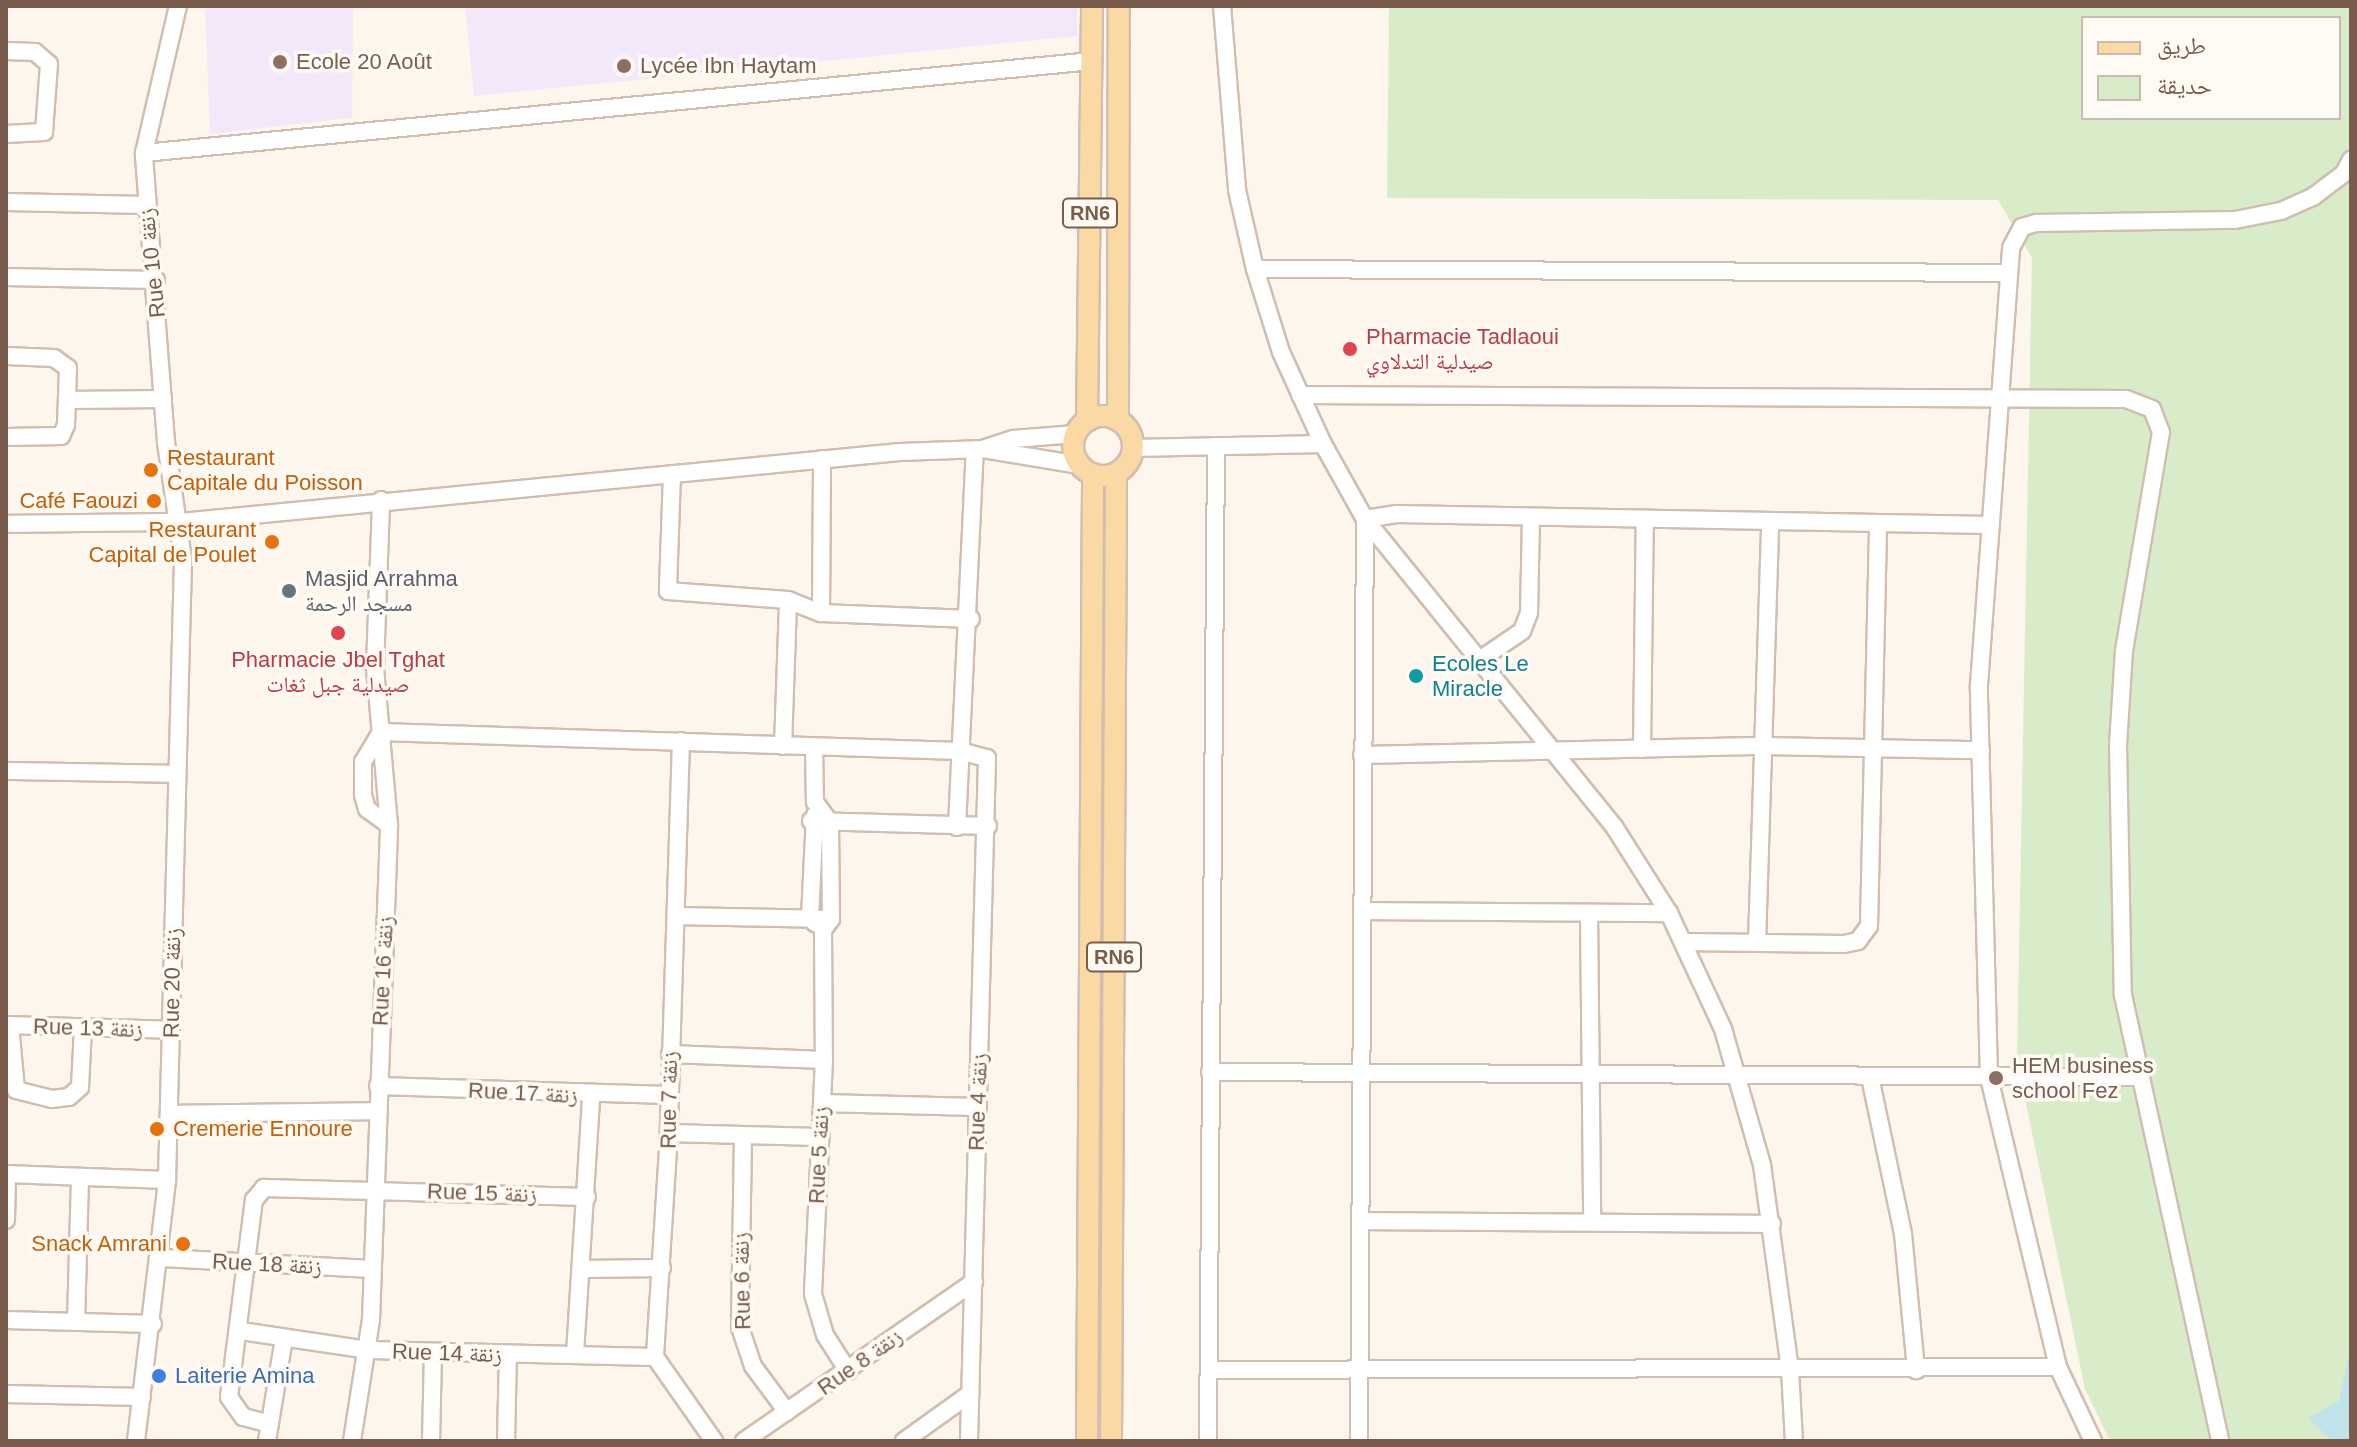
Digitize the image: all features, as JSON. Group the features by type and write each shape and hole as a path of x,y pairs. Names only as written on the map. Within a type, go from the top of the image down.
{"main road":[{"name":"RN6","path":"1087,1441 1087,469 1074,450 1082,427 1092,6"},
{"name":"RN6","path":"1119,6 1118,420 1126,427 1133,448"},
{"path":"1082,427 1118,420"},
{"path":"1087,469 1116,473 1133,448"},
{"name":"RN6","path":"1111,1441 1116,473"}],"street":[{"name":"Rue 10 زنقة","path":"178,6 144,153 163,399 181,522"},
{"path":"1222,6 1237,190 1255,269 1300,395 1323,444 1365,519 1558,752 1669,913 1739,1074 1772,1224 1790,1370 1794,1441"},
{"path":"6,51 35,52 49,64 44,132 6,134"},
{"path":"144,153 1092,61"},
{"path":"2093,1441 2058,1367 1989,1077 1979,685 2011,248 2022,227 2235,220 2281,211 2314,196 2344,173 2351,160"},
{"path":"6,202 146,205"},
{"path":"1255,269 2009,273"},
{"path":"6,277 156,280"},
{"path":"6,356 66,363 67,400 61,436 6,437"},
{"path":"1300,395 2137,401 2152,409 2161,432 2124,650 2118,745 2123,995 2220,1441"},
{"path":"67,400 163,399"},
{"path":"6,524 181,522 822,459 979,449 1013,439 1082,427"},
{"path":"1133,448 1323,444"},
{"path":"1208,1441 1216,446"},
{"path":"979,449 1087,469"},
{"path":"957,827 979,449"},
{"path":"821,613 822,459"},
{"path":"672,474 668,591 788,600 821,613 971,619"},
{"name":"Rue 16 زنقة","path":"352,1441 368,1350 389,825 375,667 381,500"},
{"path":"1365,519 1397,514 1991,525"},
{"path":"1481,659 1522,631 1529,613 1531,517"},
{"path":"1359,1441 1364,1070 1362,755 1365,519"},
{"path":"1642,749 1645,519"},
{"path":"1757,943 1770,521"},
{"name":"Rue 20 زنقة","path":"136,1441 162,1258 167,1180 181,522"},
{"path":"1683,942 1844,944 1858,941 1869,926 1878,523"},
{"path":"783,746 788,600"},
{"path":"389,825 367,809 363,795 363,762 381,732 960,751"},
{"name":"Rue 7 زنقة","path":"655,1357 669,1133 681,741"},
{"path":"1362,755 1765,746 1981,750"},
{"path":"810,918 814,747"},
{"name":"Rue 4 زنقة","path":"960,751 983,755 989,764 969,1441"},
{"path":"6,771 176,774"},
{"path":"814,816 830,823 988,826"},
{"name":"Rue 5 زنقة","path":"830,823 824,1060 813,1294 825,1335 848,1371"},
{"path":"1363,911 1669,913"},
{"path":"1589,913 1588,1072 1592,1220"},
{"path":"676,916 810,918 827,924"},
{"path":"8,1025 16,1090 52,1099 69,1097 80,1087 83,1028"},
{"name":"Rue 13 زنقة","path":"8,1025 170,1030"},
{"path":"670,1054 824,1060"},
{"path":"1210,1072 1364,1070 1870,1077 2141,1077"},
{"path":"1870,1077 1903,1234 1916,1370"},
{"name":"Rue 17 زنقة","path":"378,1086 591,1097 668,1095"},
{"path":"575,1354 591,1097"},
{"path":"822,1103 977,1107"},
{"path":"170,1114 377,1111"},
{"path":"669,1133 818,1137"},
{"name":"Rue 6 زنقة","path":"743,1136 740,1327 753,1366 787,1412"},
{"path":"6,1220 6,1174 167,1180"},
{"path":"76,1322 80,1178"},
{"path":"284,1338 269,1433 243,1417 229,1397 241,1331 254,1200 264,1188 278,1185 376,1190"},
{"name":"Rue 15 زنقة","path":"376,1190 587,1197"},
{"path":"1361,1221 1592,1220 1772,1224"},
{"name":"Rue 18 زنقة","path":"162,1258 372,1269"},
{"path":"581,1269 662,1268"},
{"name":"Rue 8 زنقة","path":"744,1441 974,1282"},
{"path":"6,1320 153,1324"},
{"name":"Rue 14 زنقة","path":"241,1331 368,1350 508,1356 575,1354 655,1357"},
{"path":"431,1441 433,1354"},
{"path":"506,1441 508,1356"},
{"path":"655,1357 714,1441"},
{"path":"1209,1370 1916,1370 2058,1367"},
{"path":"904,1441 971,1393"},
{"path":"6,1394 142,1397"}],"shaded area":[{"name":"Ecole 20 Août","path":"205,6 353,6 352,118 210,134"},
{"name":"Lycée Ibn Haytam","path":"465,6 1077,6 1077,36 474,96"}],"green space":[{"path":"1389,6 2351,6 2351,1441 2110,1441 2085,1389 2017,1060 2032,258 1998,200 1387,198"}],"water":[{"path":"2351,1346 2351,1441 2332,1441 2308,1418 2339,1401"}],"place":[{"name":"Ecole 20 Août","path":"280,62"},
{"name":"Lycée Ibn Haytam","path":"624,66"},
{"name":"Pharmacie Tadlaoui صيدلية التدلاوي","path":"1350,349"},
{"name":"Restaurant Capitale du Poisson","path":"151,470"},
{"name":"Café Faouzi","path":"154,501"},
{"name":"Restaurant Capital de Poulet","path":"272,542"},
{"name":"Masjid Arrahma مسجد الرحمة","path":"289,591"},
{"name":"Pharmacie Jbel Tghat صيدلية جبل ثغات","path":"338,633"},
{"name":"Ecoles Le Miracle","path":"1416,676"},
{"name":"HEM business school Fez","path":"1996,1078"},
{"name":"Cremerie Ennoure","path":"157,1129"},
{"name":"Snack Amrani","path":"183,1244"},
{"name":"Laiterie Amina","path":"159,1376"}]}
